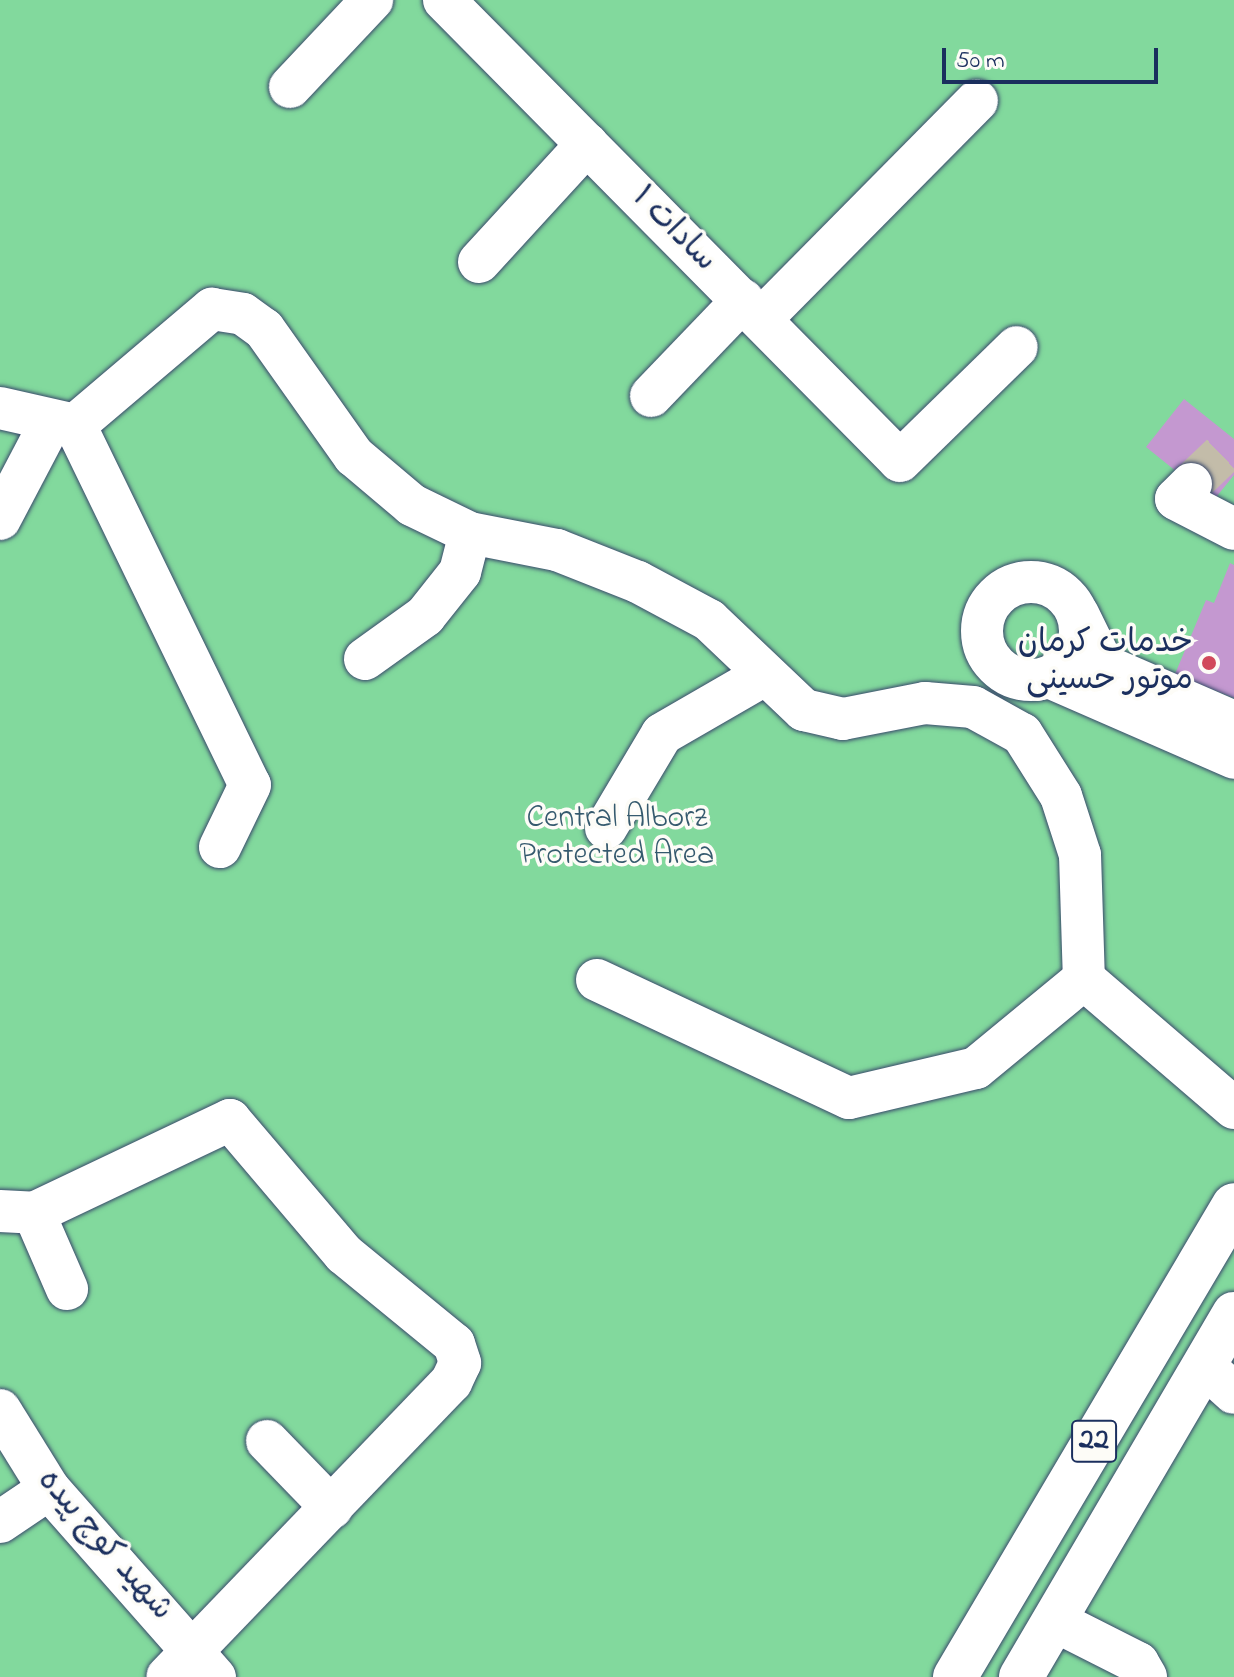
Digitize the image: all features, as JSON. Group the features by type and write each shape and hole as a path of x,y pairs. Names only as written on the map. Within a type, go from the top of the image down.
{"highway":[{"name":"22","path":"955,1677 1234,1205"},
{"name":"22","path":"1021,1677 1055,1621 1219,1379 1234,1314"}],"street":[{"path":"290,87 372,0"},
{"name":"سادات ۱","path":"444,0 900,461 1017,347"},
{"path":"651,396 752,310 977,101"},
{"path":"479,262 587,144"},
{"path":"0,519 63,423 212,309 243,314 264,329 354,456 412,505 470,533 557,550 638,582 709,620 804,710 843,719 925,703 973,707 1022,734 1061,796 1080,855 1084,979 1234,1108"},
{"path":"0,408 63,423 250,785 220,847"},
{"path":"1191,484 1176,499 1234,529"},
{"path":"365,659 425,616 460,572 470,533"},
{"path":"1234,722 1103,665 1078,614 1043,583 1012,585 988,605 981,637 996,666 1025,681 1049,677 1234,758"},
{"path":"1049,677 1078,647 1078,614"},
{"path":"606,828 662,734 764,675"},
{"path":"597,980 849,1098 976,1068 1084,979"},
{"path":"67,1289 17,1212 230,1120 344,1254 454,1344 460,1363 451,1382 332,1508 192,1667"},
{"name":"شهید کوچ پیده","path":"0,1410 49,1489 192,1667"},
{"path":"267,1441 332,1508"},
{"path":"0,1522 49,1489"},
{"path":"1055,1621 1138,1663 1146,1677"}],"green space":[{"name":"Central Alborz Protected Area","path":"0,0 1234,0 1234,1677 0,1677"}],"building":[{"path":"1184,399 1234,439 1234,475 1213,501 1146,447"},
{"path":"1230,563 1234,565 1234,698 1175,674 1206,600 1214,603"}],"tunnel":[{"path":"1191,484 1234,443"}],"place":[{"name":"خدمات کرمان موتور حسینی","path":"1209,663"}]}
